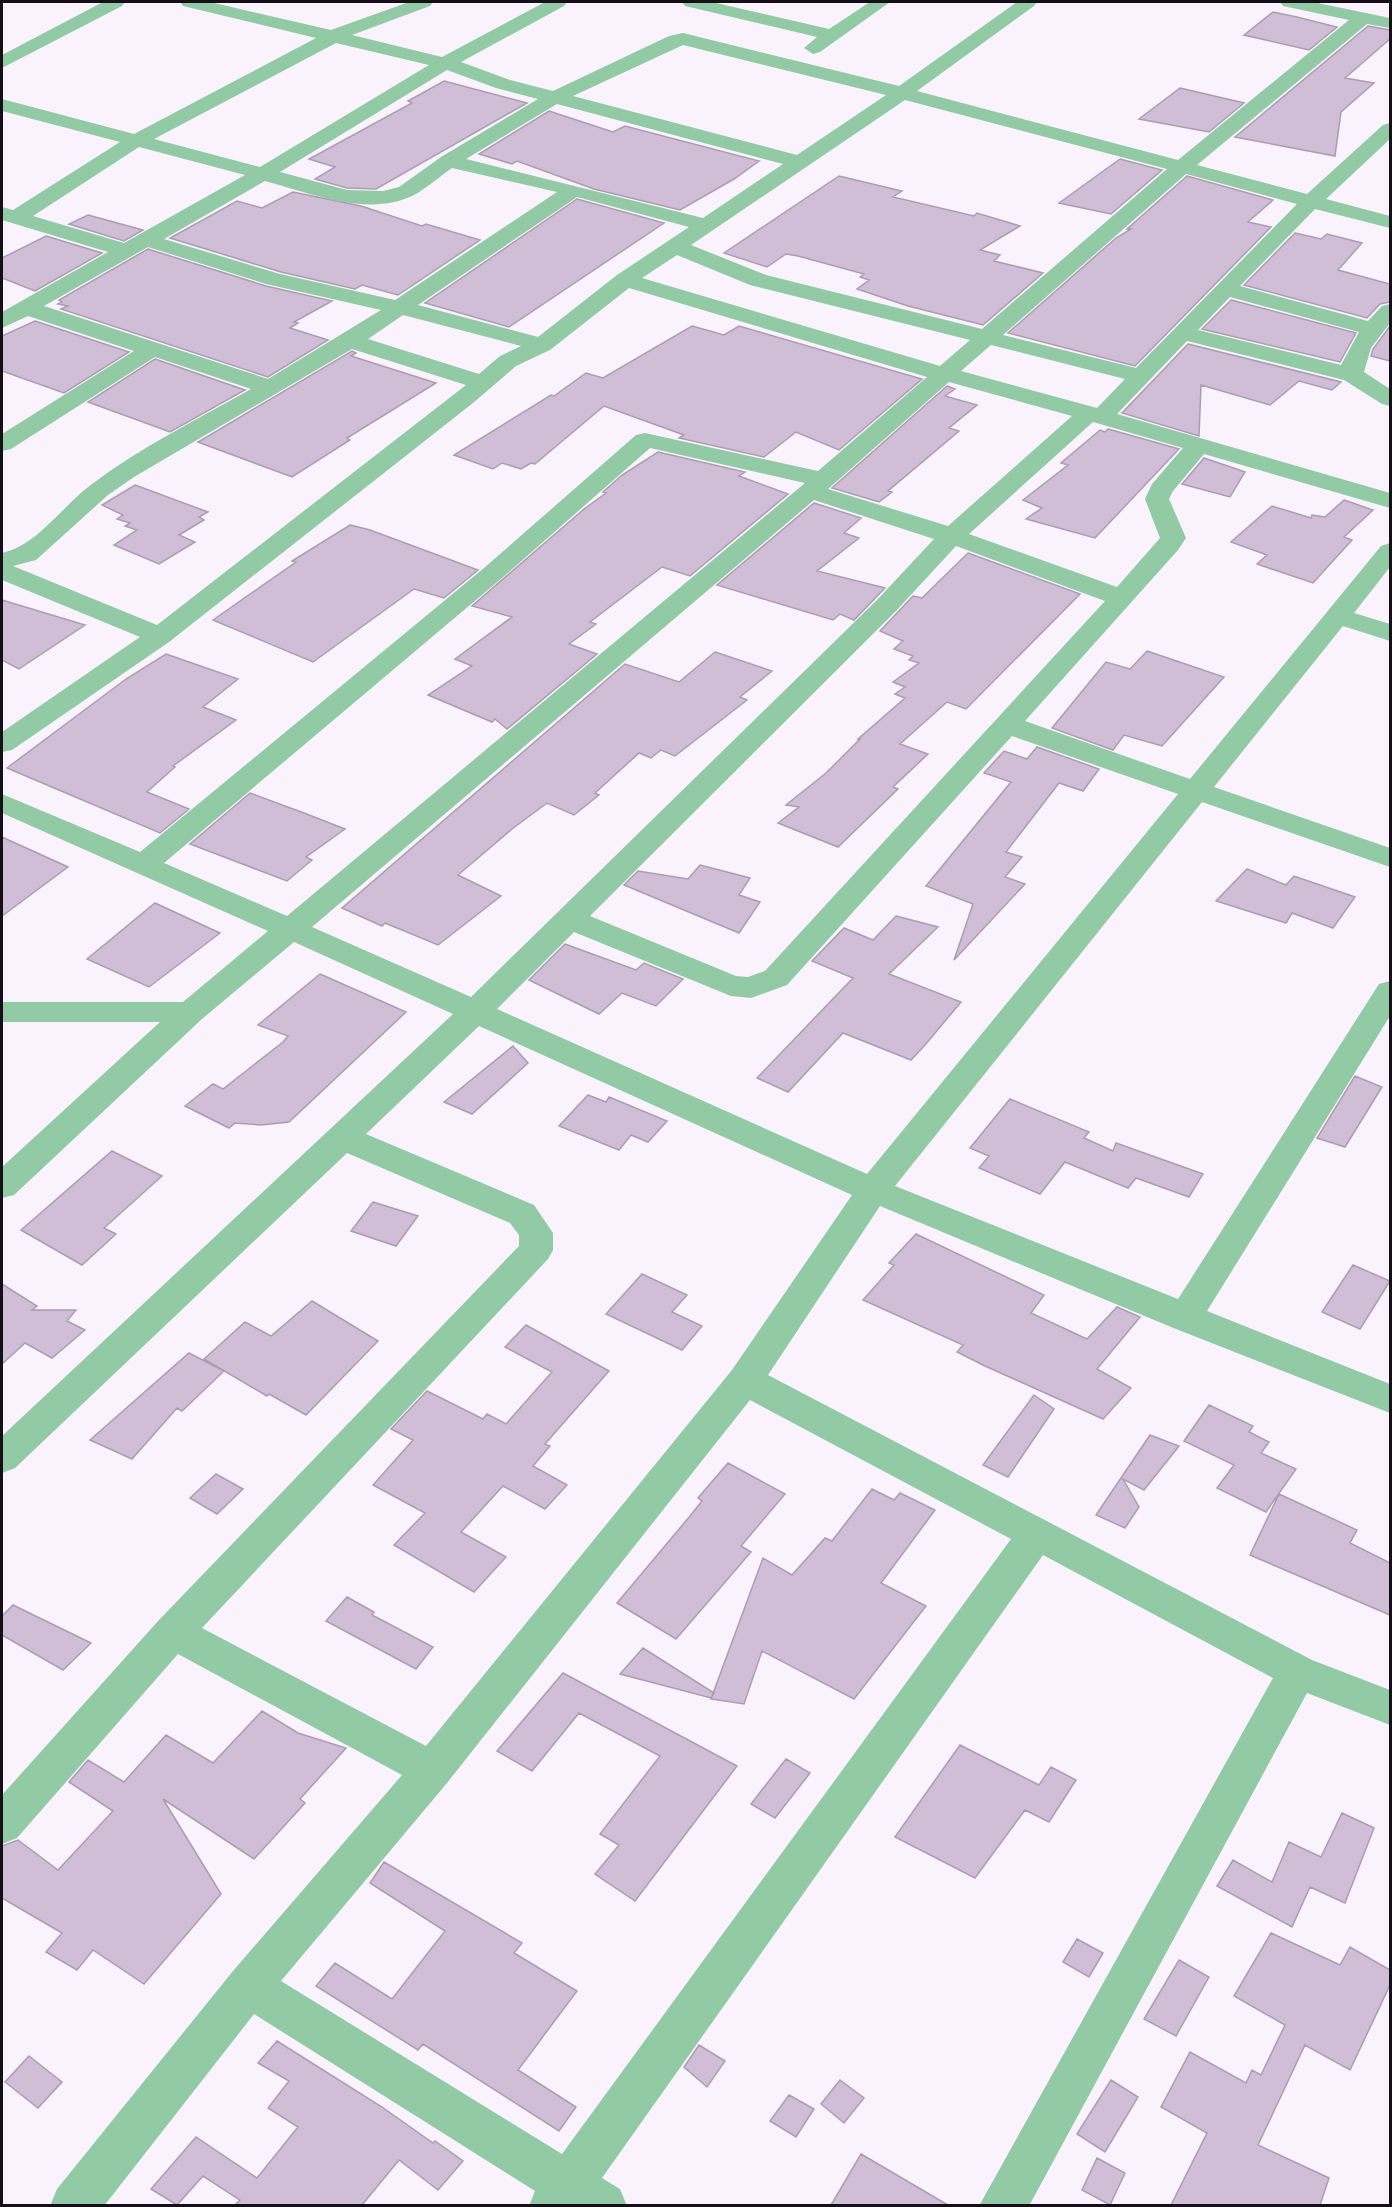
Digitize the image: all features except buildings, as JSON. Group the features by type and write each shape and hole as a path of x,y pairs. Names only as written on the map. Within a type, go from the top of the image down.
{"street":[{"path":"2,62 116,2"},
{"path":"189,2 336,35 445,63 503,84 800,162"},
{"path":"9,215 137,140 336,35 424,2"},
{"path":"2,321 264,173 445,63 558,2"},
{"path":"691,2 832,35"},
{"path":"789,65 881,2"},
{"path":"2,744 160,636 508,361 542,345 625,280 902,93 1023,2"},
{"path":"1289,2 1355,11 1390,23"},
{"path":"2,1186 190,1012 291,929 986,339 1355,11"},
{"path":"2,105 347,196 371,198 406,191 448,161 555,98 681,39 902,93 1390,222"},
{"path":"2,1458 570,920 886,606 952,536 1141,376 1311,201 1390,129"},
{"path":"448,161 574,190 706,225"},
{"path":"2,561 27,555 99,490 125,472 350,341 398,306 574,190"},
{"path":"9,215 274,279 398,306 483,327 542,345"},
{"path":"675,246 758,280 1141,376"},
{"path":"625,280 1390,501"},
{"path":"1224,289 1373,329"},
{"path":"26,308 269,387"},
{"path":"1352,375 1354,360 1373,329 1390,311"},
{"path":"1182,333 1352,375 1390,399"},
{"path":"350,341 482,383"},
{"path":"2,444 152,349"},
{"path":"144,864 493,573 645,440 816,485 1122,598"},
{"path":"570,920 731,986 751,988 769,982 782,973 1008,725 1173,538 1157,500 1161,489 1200,445"},
{"path":"74,2205 249,1986 432,1770 745,1380 873,1190 1390,551"},
{"path":"2,571 160,636"},
{"path":"1338,616 1390,633"},
{"path":"1008,725 1390,858"},
{"path":"2,803 291,929 873,1190 1184,1318 1390,1399"},
{"path":"1184,1318 1390,990"},
{"path":"2,1012 190,1012"},
{"path":"2,1825 173,1632 536,1250 536,1233 522,1214 341,1137"},
{"path":"745,1380 1298,1672 1390,1707"},
{"path":"249,1986 574,2198 1037,1533"},
{"path":"173,1632 432,1770"},
{"path":"1003,2205 1298,1672"}]}
